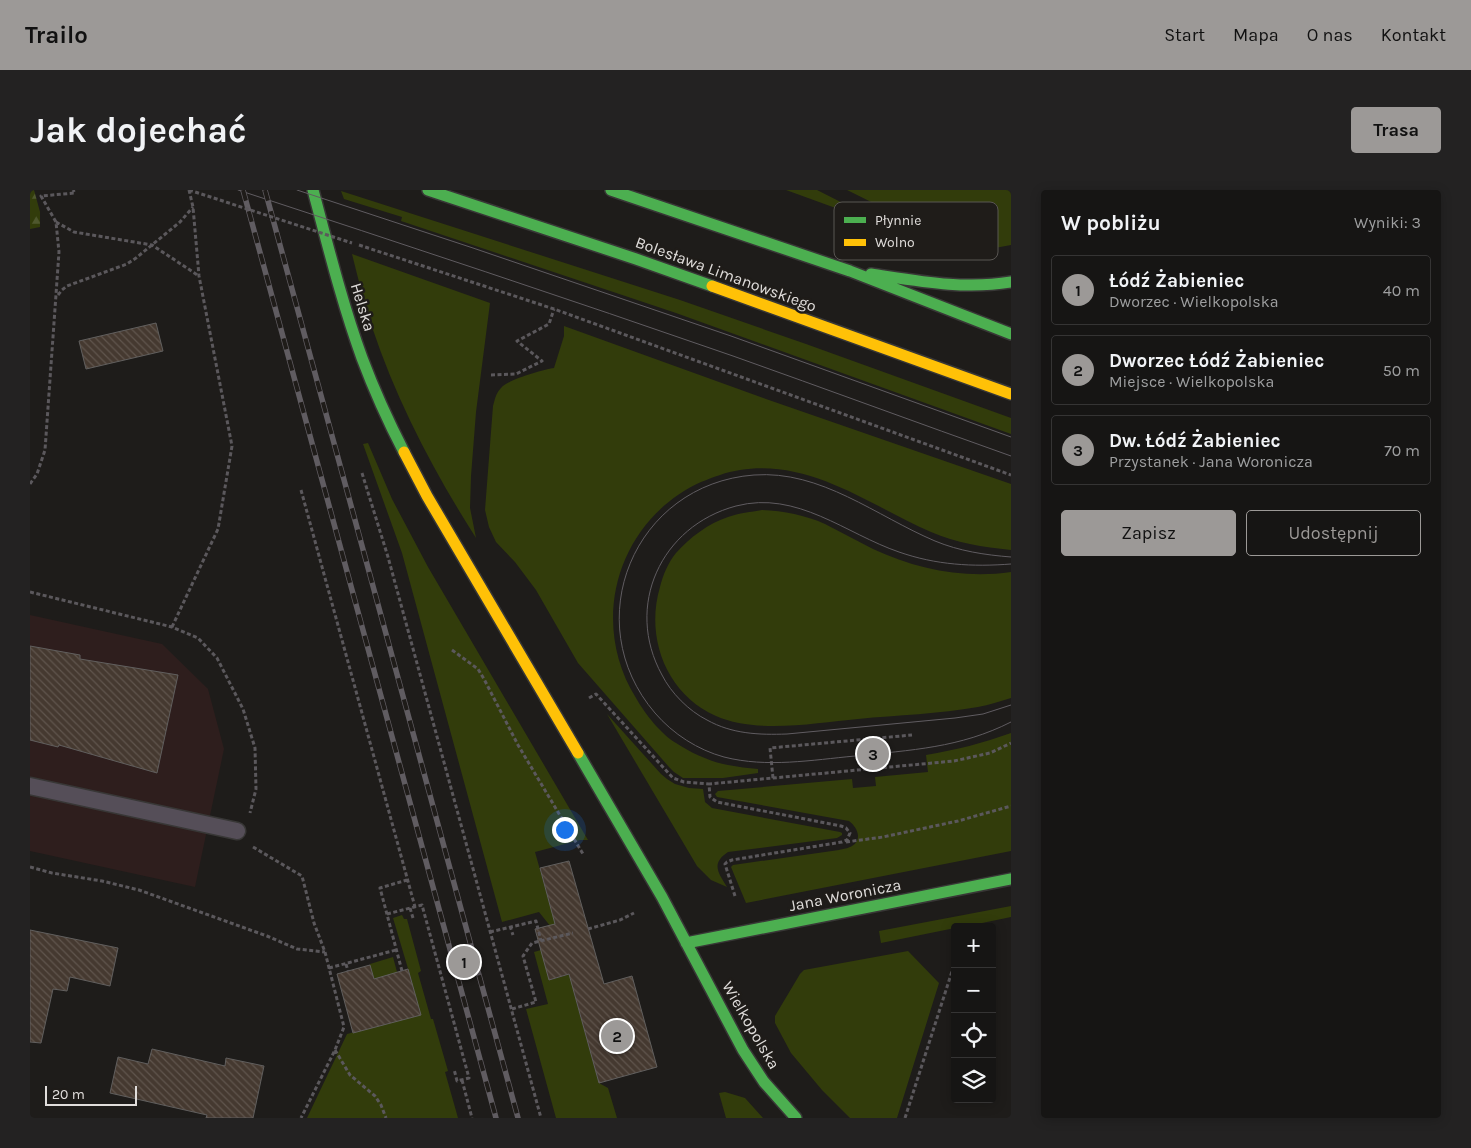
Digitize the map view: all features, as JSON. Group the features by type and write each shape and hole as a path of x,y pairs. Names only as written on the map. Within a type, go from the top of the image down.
{"street":[{"name":"Helska","path":"313,190 355,339 392,430 427,496 662,897 686,943"},
{"name":"Bolesława Limanowskiego","path":"428,190 636,258 1011,394"},
{"path":"611,190 850,271 1011,334"},
{"path":"850,271 964,285 983,286 1011,282"},
{"name":"Jana Woronicza","path":"686,943 1011,879"},
{"name":"Wielkopolska","path":"686,943 733,1033 755,1069 796,1118"}],"lane":[{"path":"30,786 236,831"}],"path":[{"path":"30,484 37,474 45,450 59,252 56,222 40,196 75,193 73,190"},
{"path":"172,627 218,529 232,446 199,276 190,190 554,309 1011,474"},
{"path":"56,298 67,286 120,267 136,258 180,222 193,207"},
{"path":"56,222 74,232 152,245 199,276"},
{"path":"491,375 516,374 542,361 517,341 549,324 554,309"},
{"path":"362,473 388,557 541,1118"},
{"path":"301,490 408,880 413,918"},
{"path":"30,592 172,627 198,638 217,658 243,709 255,748 256,789 252,811 236,831 249,845 302,876 314,923 325,952 344,1027 336,1050 301,1118"},
{"path":"452,650 478,669 518,745 583,854"},
{"path":"590,698 596,694 673,778 684,782 709,784 954,760 990,753 1011,743"},
{"path":"773,778 770,748 912,735"},
{"path":"709,784 710,797 717,802 846,828 850,833 849,838 842,842"},
{"path":"736,896 725,864 732,860 883,837 958,822 1011,806"},
{"path":"30,867 139,890 267,936 297,949 325,952"},
{"path":"402,971 380,888 408,880"},
{"path":"387,914 422,905 469,1078 457,1081 454,1069"},
{"path":"588,929 620,920 634,913"},
{"path":"490,932 536,921 541,941"},
{"path":"510,926 513,935"},
{"path":"512,1009 536,1002 524,956 532,943 573,932"},
{"path":"329,968 397,950"},
{"path":"346,964 348,971"},
{"path":"905,1118 953,968"},
{"path":"336,1050 350,1075 375,1096 381,1104 386,1118"},
{"path":"462,1080 472,1118"}],"shaded area":[{"path":"30,615 162,644 208,689 224,749 195,887 30,851"}],"green space":[{"path":"30,190 34,190 40,212 40,227 30,229"},
{"path":"786,190 817,190 841,202 834,202 834,207"},
{"path":"847,190 1011,190 1011,245 998,247 998,202 871,202"},
{"path":"341,191 680,300 1011,418 1011,434 676,313 401,221 402,217 344,199"},
{"path":"352,254 490,303 476,412 471,476 470,508 476,538 431,462 393,382 369,318"},
{"path":"564,326 766,399 1011,484 1011,550 970,544 940,536 839,487 791,471 766,468 730,472 701,482 672,499 649,521 631,547 619,575 614,606 614,637 622,668 644,711 670,739 695,754 715,762 758,769 758,773 723,778 683,778 669,767 578,663 536,590 515,562 496,542 489,527 485,510 493,406 496,396 501,388 511,381 554,368 564,336"},
{"path":"368,443 392,499 428,567 588,840 580,840 535,852 556,926 551,927 539,912 502,922 402,553 363,444"},
{"path":"762,510 786,512 810,518 889,556 923,567 958,573 993,574 1011,572 1011,698 982,706 948,711 786,726 749,725 716,716 699,706 684,694 672,679 658,644 655,625 660,587 668,565 676,553 700,532 728,517"},
{"path":"607,714 661,774 675,784 703,789 705,802 712,808 840,832 842,835 837,838 728,852 722,856 718,865 719,873 727,887 711,880 697,866"},
{"path":"1011,733 1011,851 746,903 731,867 733,865 851,847 857,840 858,833 849,821 717,797 715,794 718,791 852,779 853,788 876,786 875,777 928,772 926,755 969,746"},
{"path":"1011,906 1011,917 982,923 951,923 951,929 881,943 879,931"},
{"path":"402,915 404,919 407,919 421,971 418,973 448,1071 445,1072 458,1118 307,1118 347,1034 397,1021 377,992 370,964 393,957 397,972 412,982 393,918"},
{"path":"541,950 550,980 584,970 574,993 599,1083 608,1088 617,1118 556,1118 526,1009 548,1004 534,952"},
{"path":"908,951 939,983 897,1118 850,1118 822,1090 791,1053 775,1023 775,1016 804,970"},
{"path":"725,1092 745,1098 763,1118 726,1118 719,1093"}],"building":[{"path":"156,323 163,351 86,369 79,341"},
{"path":"30,646 80,655 80,659 178,675 157,773 59,745 58,747 30,740"},
{"path":"569,861 604,984 632,976 657,1067 599,1083 569,974 549,980 535,929 555,924 540,868"},
{"path":"30,930 118,948 110,986 70,977 67,991 53,989 41,1043 30,1042"},
{"path":"370,965 374,979 408,969 421,1015 353,1033 337,974"},
{"path":"152,1049 225,1066 226,1058 264,1066 253,1118 206,1118 207,1115 110,1093 118,1057 148,1064"}],"tram line":[{"path":"238,190 768,368 1011,456"},
{"path":"297,190 731,336 1011,437"},
{"path":"1011,557 972,552 935,541 825,487 779,475 754,475 712,484 677,503 649,530 630,563 620,600 621,639 632,677 662,721 695,746 714,754 740,760 773,763 916,749 954,743 992,731 1011,722"},
{"path":"1011,564 969,565 927,560 879,544 820,516 800,509 780,504 758,503 736,506 710,516 687,531 670,550 657,572 649,596 647,622 651,649 662,675 675,695 700,716 716,725 736,731 756,734 787,734 955,718 983,714 1011,705"}],"railway":[{"path":"243,190 496,1118"},
{"path":"265,190 518,1118"}],"traffic: fast":[{"path":"313,190 348,316 362,358 376,394 404,452"},
{"path":"428,190 712,286"},
{"path":"611,190 850,271 1011,334"},
{"path":"871,274 958,285 1011,282"},
{"path":"578,753 662,897 743,1050 764,1082 796,1118"},
{"path":"686,943 1011,879"}],"traffic: slow":[{"path":"712,286 1011,394"},
{"path":"404,452 427,496 578,753"}],"place":[{"name":"Dw. Łódź Żabieniec","path":"873,754"},
{"name":"Łódź Żabieniec","path":"464,962"},
{"name":"Dworzec Łódź Żabieniec","path":"617,1036"}]}
